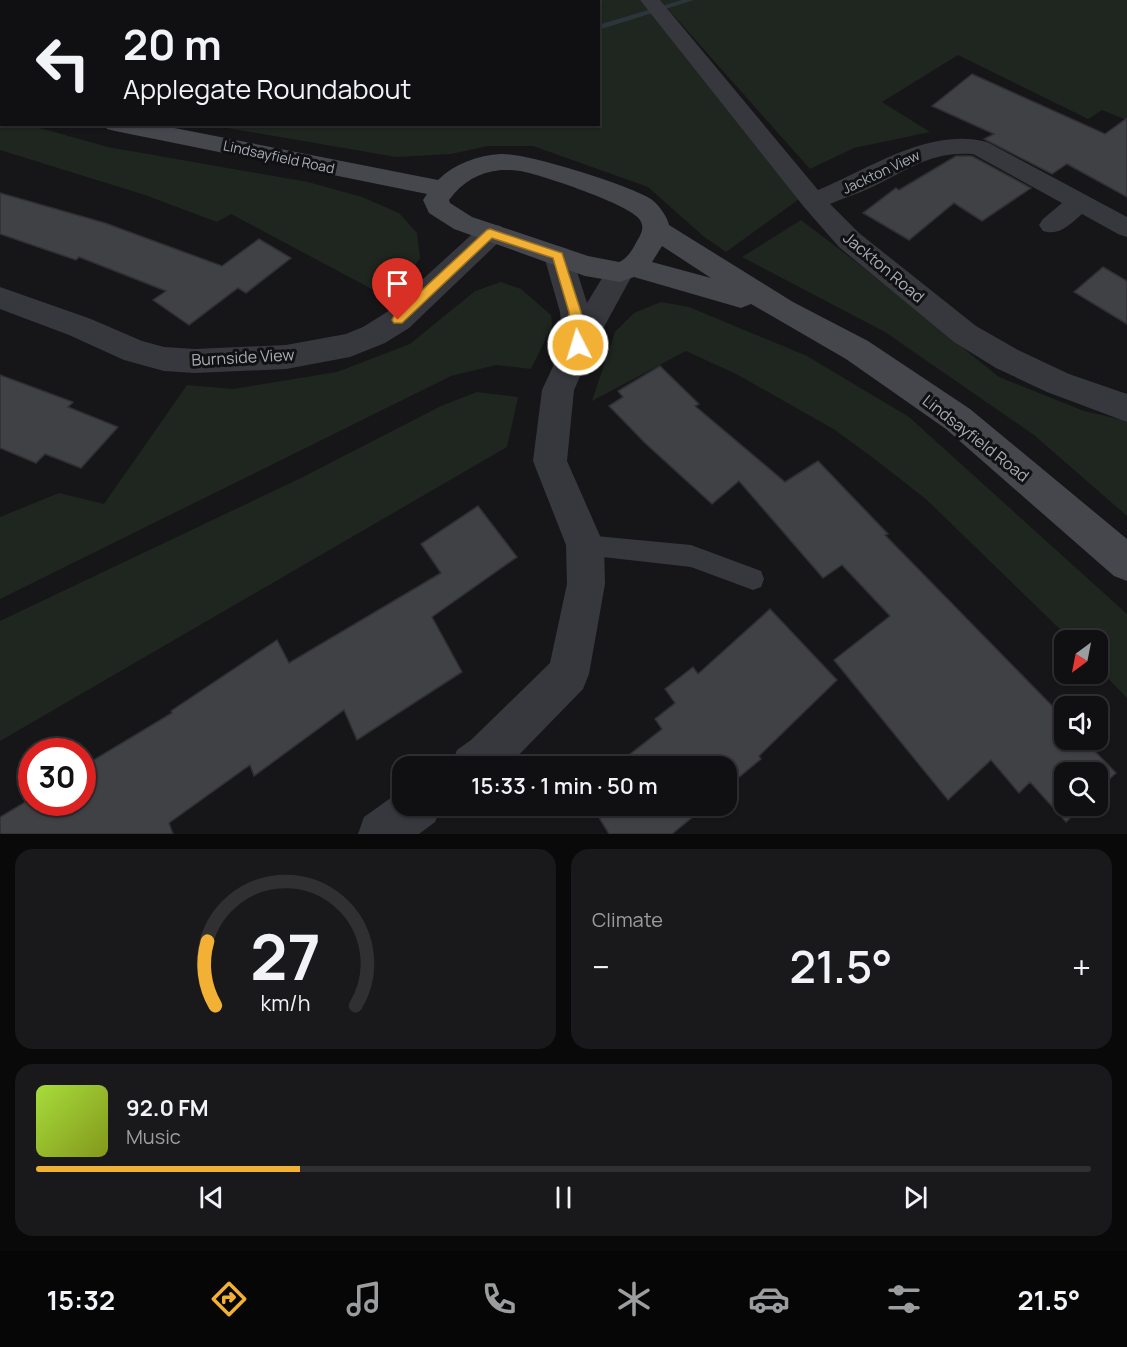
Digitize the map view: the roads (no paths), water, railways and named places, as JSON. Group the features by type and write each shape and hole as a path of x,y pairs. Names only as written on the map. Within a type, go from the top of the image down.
{"street":[{"name":"Jackton Road","path":"655,7 813,201 849,240 965,334 1007,359 1058,383 1127,408"},
{"name":"Lindsayfield Road","path":"125,126 442,189 436,200 438,207 463,223 490,233 585,266 626,269 675,277 783,310"},
{"name":"Jackton View","path":"813,201 861,182 922,151 964,146 978,147 995,154 1127,228"},
{"path":"442,189 456,177 483,163 523,163 625,197 643,206 654,219 656,230 646,251 626,269 578,345 558,390 550,461 585,545 586,584 568,674 487,756"},
{"path":"1052,225 1080,202"},
{"name":"Lindsayfield Road","path":"656,230 783,310 857,350 958,419 1127,563"},
{"name":"Burnside View","path":"0,298 80,327 135,351 164,358 195,361 286,357 350,345 374,335 398,320 490,233"},
{"path":"558,256 575,312 578,345"},
{"path":"381,834 405,816"}],"lane":[{"path":"585,545 691,556 753,579"}],"waterway":[{"path":"600,27 690,0"}]}
